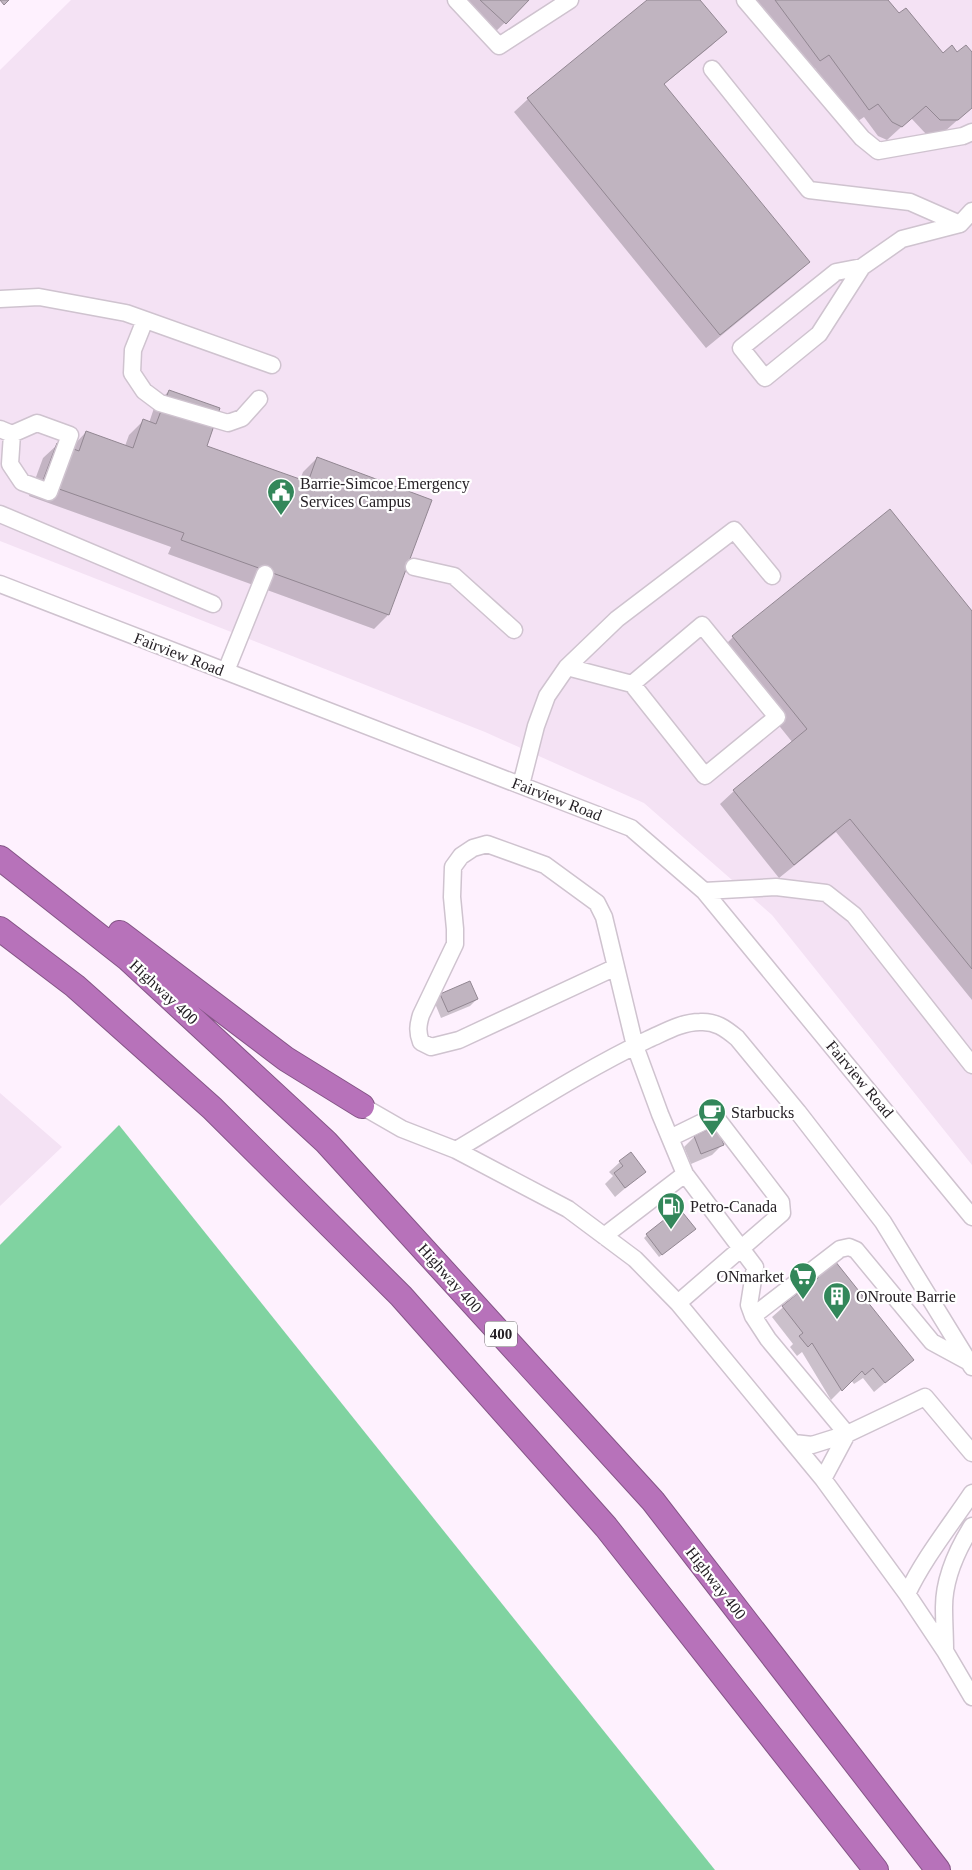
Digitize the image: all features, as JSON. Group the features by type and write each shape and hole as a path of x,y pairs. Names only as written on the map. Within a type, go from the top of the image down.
{"highway":[{"name":"Highway 400","path":"0,858 38,886 127,958 326,1142 653,1501 938,1870"},
{"path":"38,886 114,928 286,1060 362,1106"},
{"path":"0,928 76,986 212,1108 401,1296 606,1528 876,1870"}],"street":[{"path":"456,0 499,46 570,0"},
{"path":"745,0 862,138 878,151 963,136 972,132"},
{"path":"712,70 810,190 910,202 960,224"},
{"path":"862,267 836,272 741,348 765,378 820,334 862,267 902,239 960,224 972,211"},
{"path":"0,299 39,297 126,313 272,365"},
{"path":"145,320 132,350 132,373 144,391 160,403 228,423 242,418 259,399"},
{"path":"37,423 70,435 49,492 22,482 10,464 6,432 37,423"},
{"path":"0,514 213,604"},
{"path":"521,785 536,726 547,696 567,666 617,619 734,530 772,576"},
{"path":"414,567 454,576 514,630"},
{"path":"226,672 265,574"},
{"name":"Fairview Road","path":"0,584 632,828 704,891 972,1217"},
{"path":"567,666 632,684 706,776 777,718 702,625 632,684"},
{"path":"616,967 459,1040 431,1047 421,1042 418,1035 421,1015 455,944 452,889 454,867 461,856 473,848 488,844 545,865 596,903 606,923 635,1046 685,1174 755,1267 749,1305 753,1316 768,1339 847,1434"},
{"path":"704,891 776,887 826,893 854,915 972,1065"},
{"path":"456,1150 597,1066 635,1046 680,1025 698,1022 714,1023 727,1029 737,1038 804,1119 883,1222 970,1364"},
{"path":"362,1106 402,1129 456,1150 568,1209 635,1259 678,1303 823,1479 946,1651 972,1697"},
{"path":"670,1138 715,1116 781,1202 782,1213 678,1303"},
{"path":"604,1236 685,1174"},
{"path":"753,1316 840,1249 849,1247 856,1250 932,1342 970,1364"},
{"path":"794,1443 812,1445 847,1434 925,1397 972,1453"},
{"path":"823,1479 847,1434"},
{"path":"907,1594 918,1571 972,1492"},
{"path":"946,1651 944,1606 950,1570 972,1526"}],"shaded area":[{"path":"71,0 972,0 972,1165 772,915 644,803 485,732 0,541 0,70"},
{"path":"0,1093 62,1147 0,1206"}],"green space":[{"path":"119,1125 715,1870 0,1870 0,1245"}],"building":[{"path":"0,0 9,0 4,5"},
{"path":"480,0 529,0 506,24"},
{"path":"647,0 700,0 727,32 664,84 810,262 720,335 527,98"},
{"path":"775,0 888,0 899,13 906,8 943,53 952,45 957,52 966,45 972,52 972,108 958,120 940,120 926,106 902,127 892,122 878,104 869,110 829,55 820,61"},
{"name":"Barrie-Simcoe Emergency Services Campus","path":"169,390 220,408 207,446 308,482 317,457 432,500 389,615 181,540 184,533 42,483 57,443 79,451 86,431 133,448 143,419 156,424"},
{"path":"890,509 972,611 972,969 850,819 794,865 733,790 807,729 732,636"},
{"path":"470,981 478,999 448,1012 440,994"},
{"path":"716,1126 724,1145 701,1154 694,1136"},
{"path":"631,1152 646,1172 625,1188 614,1173 623,1166 619,1161"},
{"path":"679,1208 696,1229 662,1255 646,1234"},
{"name":"ONroute Barrie","path":"835,1261 914,1360 885,1383 873,1368 865,1375 862,1371 842,1391 812,1343 808,1347 799,1336 803,1333 782,1306 808,1285 805,1282 814,1275 817,1279 819,1277 817,1276"}],"place":[{"name":"Barrie-Simcoe Emergency Services Campus","path":"281,516"},
{"name":"Starbucks","path":"712,1136"},
{"name":"Petro-Canada","path":"671,1230"},
{"name":"ONmarket","path":"803,1300"},
{"name":"ONroute Barrie","path":"837,1320"}]}
